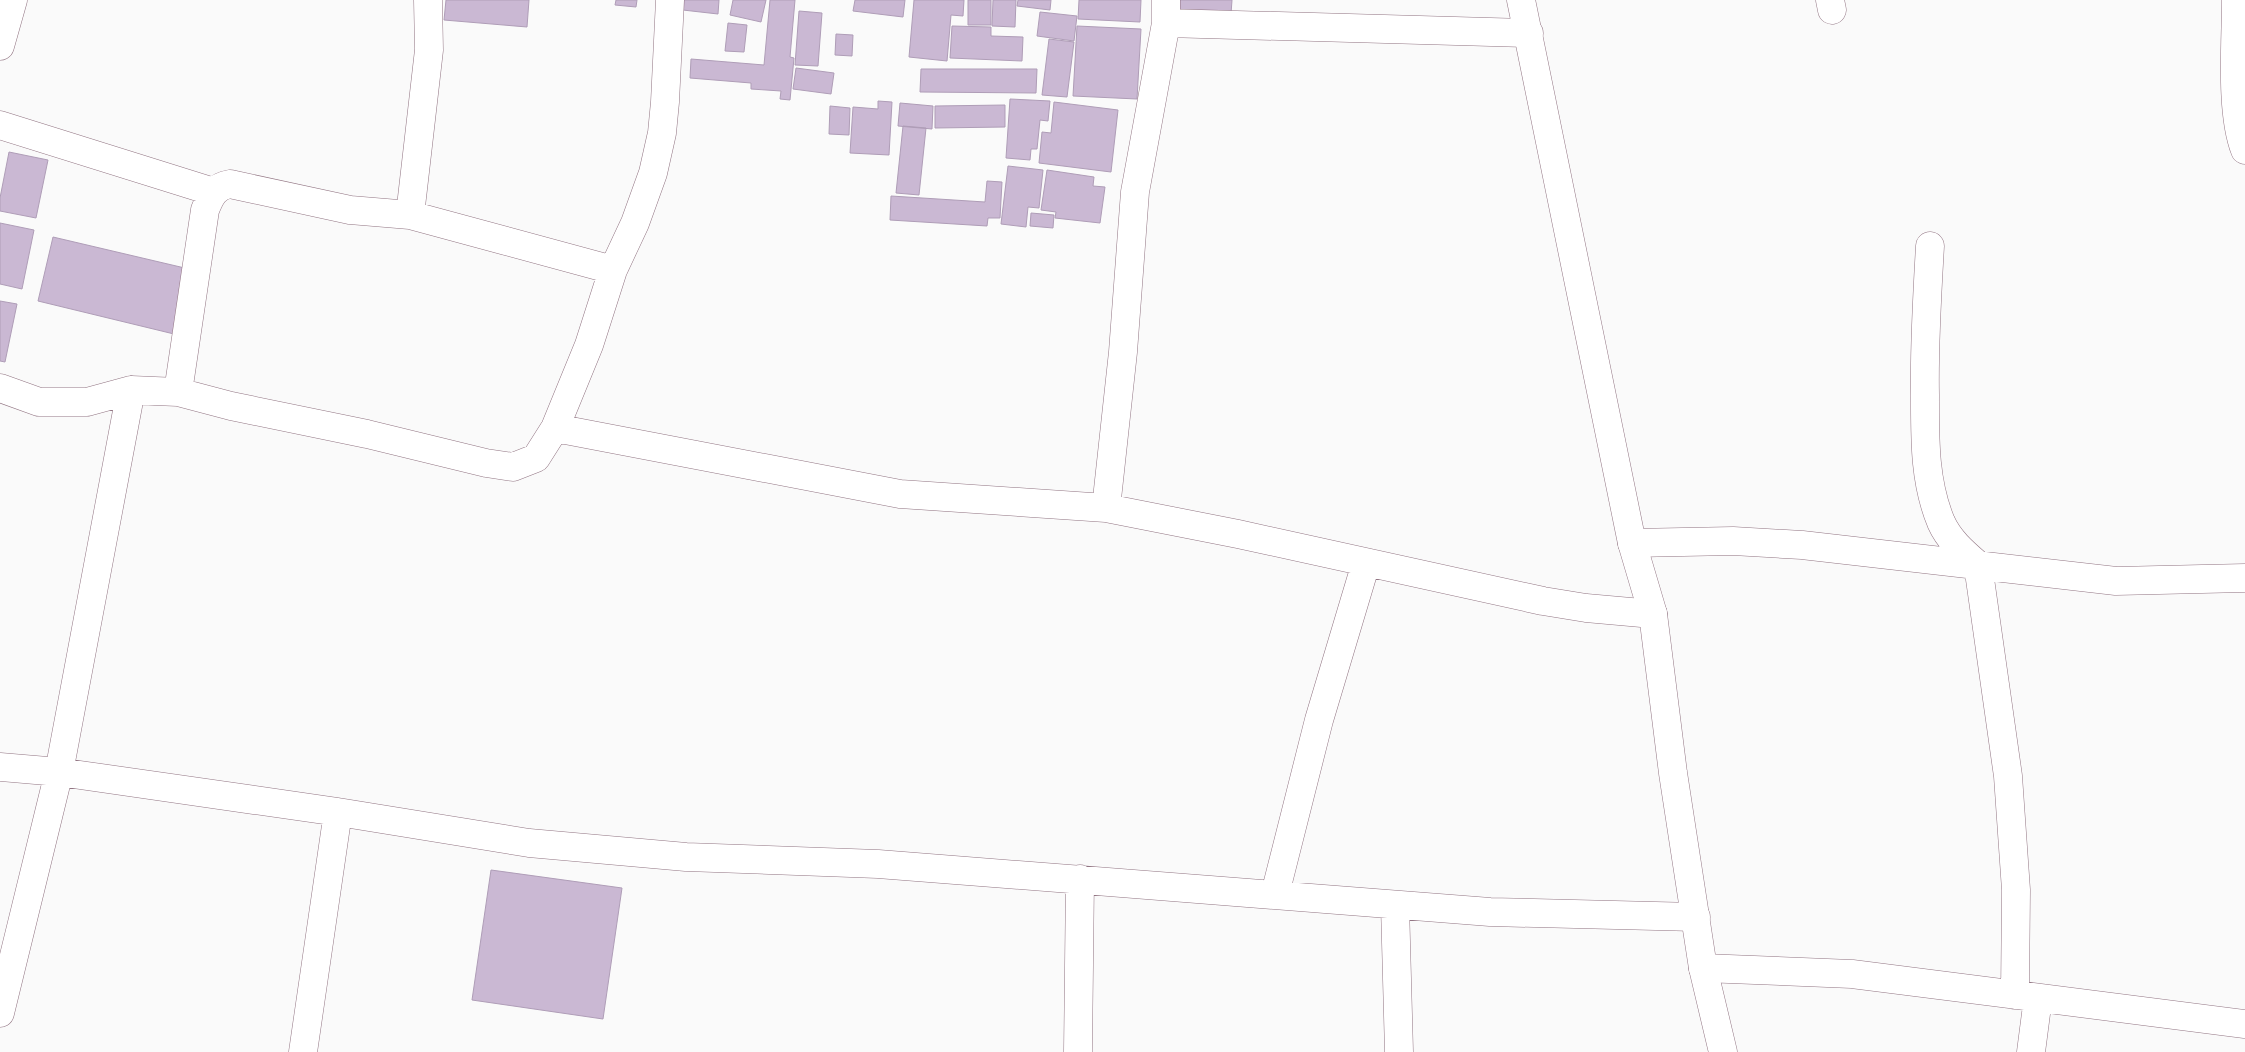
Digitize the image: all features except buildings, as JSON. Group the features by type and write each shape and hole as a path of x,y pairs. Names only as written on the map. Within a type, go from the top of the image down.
{"street":[{"path":"0,46 13,0"},
{"path":"410,215 429,50 428,0"},
{"path":"0,388 39,402 87,402 131,390 178,392 231,406 367,434 486,464 513,467 536,458 555,428 589,345 613,270 635,223 653,173 662,133 670,0"},
{"path":"1521,0 1632,543 1653,614 1673,773 1703,968 1723,1052"},
{"path":"2236,0 2236,94 2242,141 2245,150"},
{"path":"1106,508 1123,352 1135,192 1166,12 1529,33"},
{"path":"0,125 214,192"},
{"path":"178,392 205,210 214,192 221,185 230,184 350,210 410,215 613,270"},
{"path":"1930,246 1924,361 1925,451 1932,493 1941,523 1953,542 1978,564 2008,776 2031,1052"},
{"path":"0,1013 59,772 131,390"},
{"path":"555,428 900,494 1106,508 1238,534 1543,601 1586,608 1653,614"},
{"path":"1632,543 1733,541 1802,545 2116,581 2245,578"},
{"path":"1276,894 1319,720 1366,563"},
{"path":"0,767 59,772 338,812 529,843 686,856 878,864 1276,894 1395,905 1571,915 1696,917"},
{"path":"304,1052 338,812"},
{"path":"1078,1052 1080,879"},
{"path":"1395,905 1399,1052"},
{"path":"1703,968 1852,974 2245,1024"}]}
